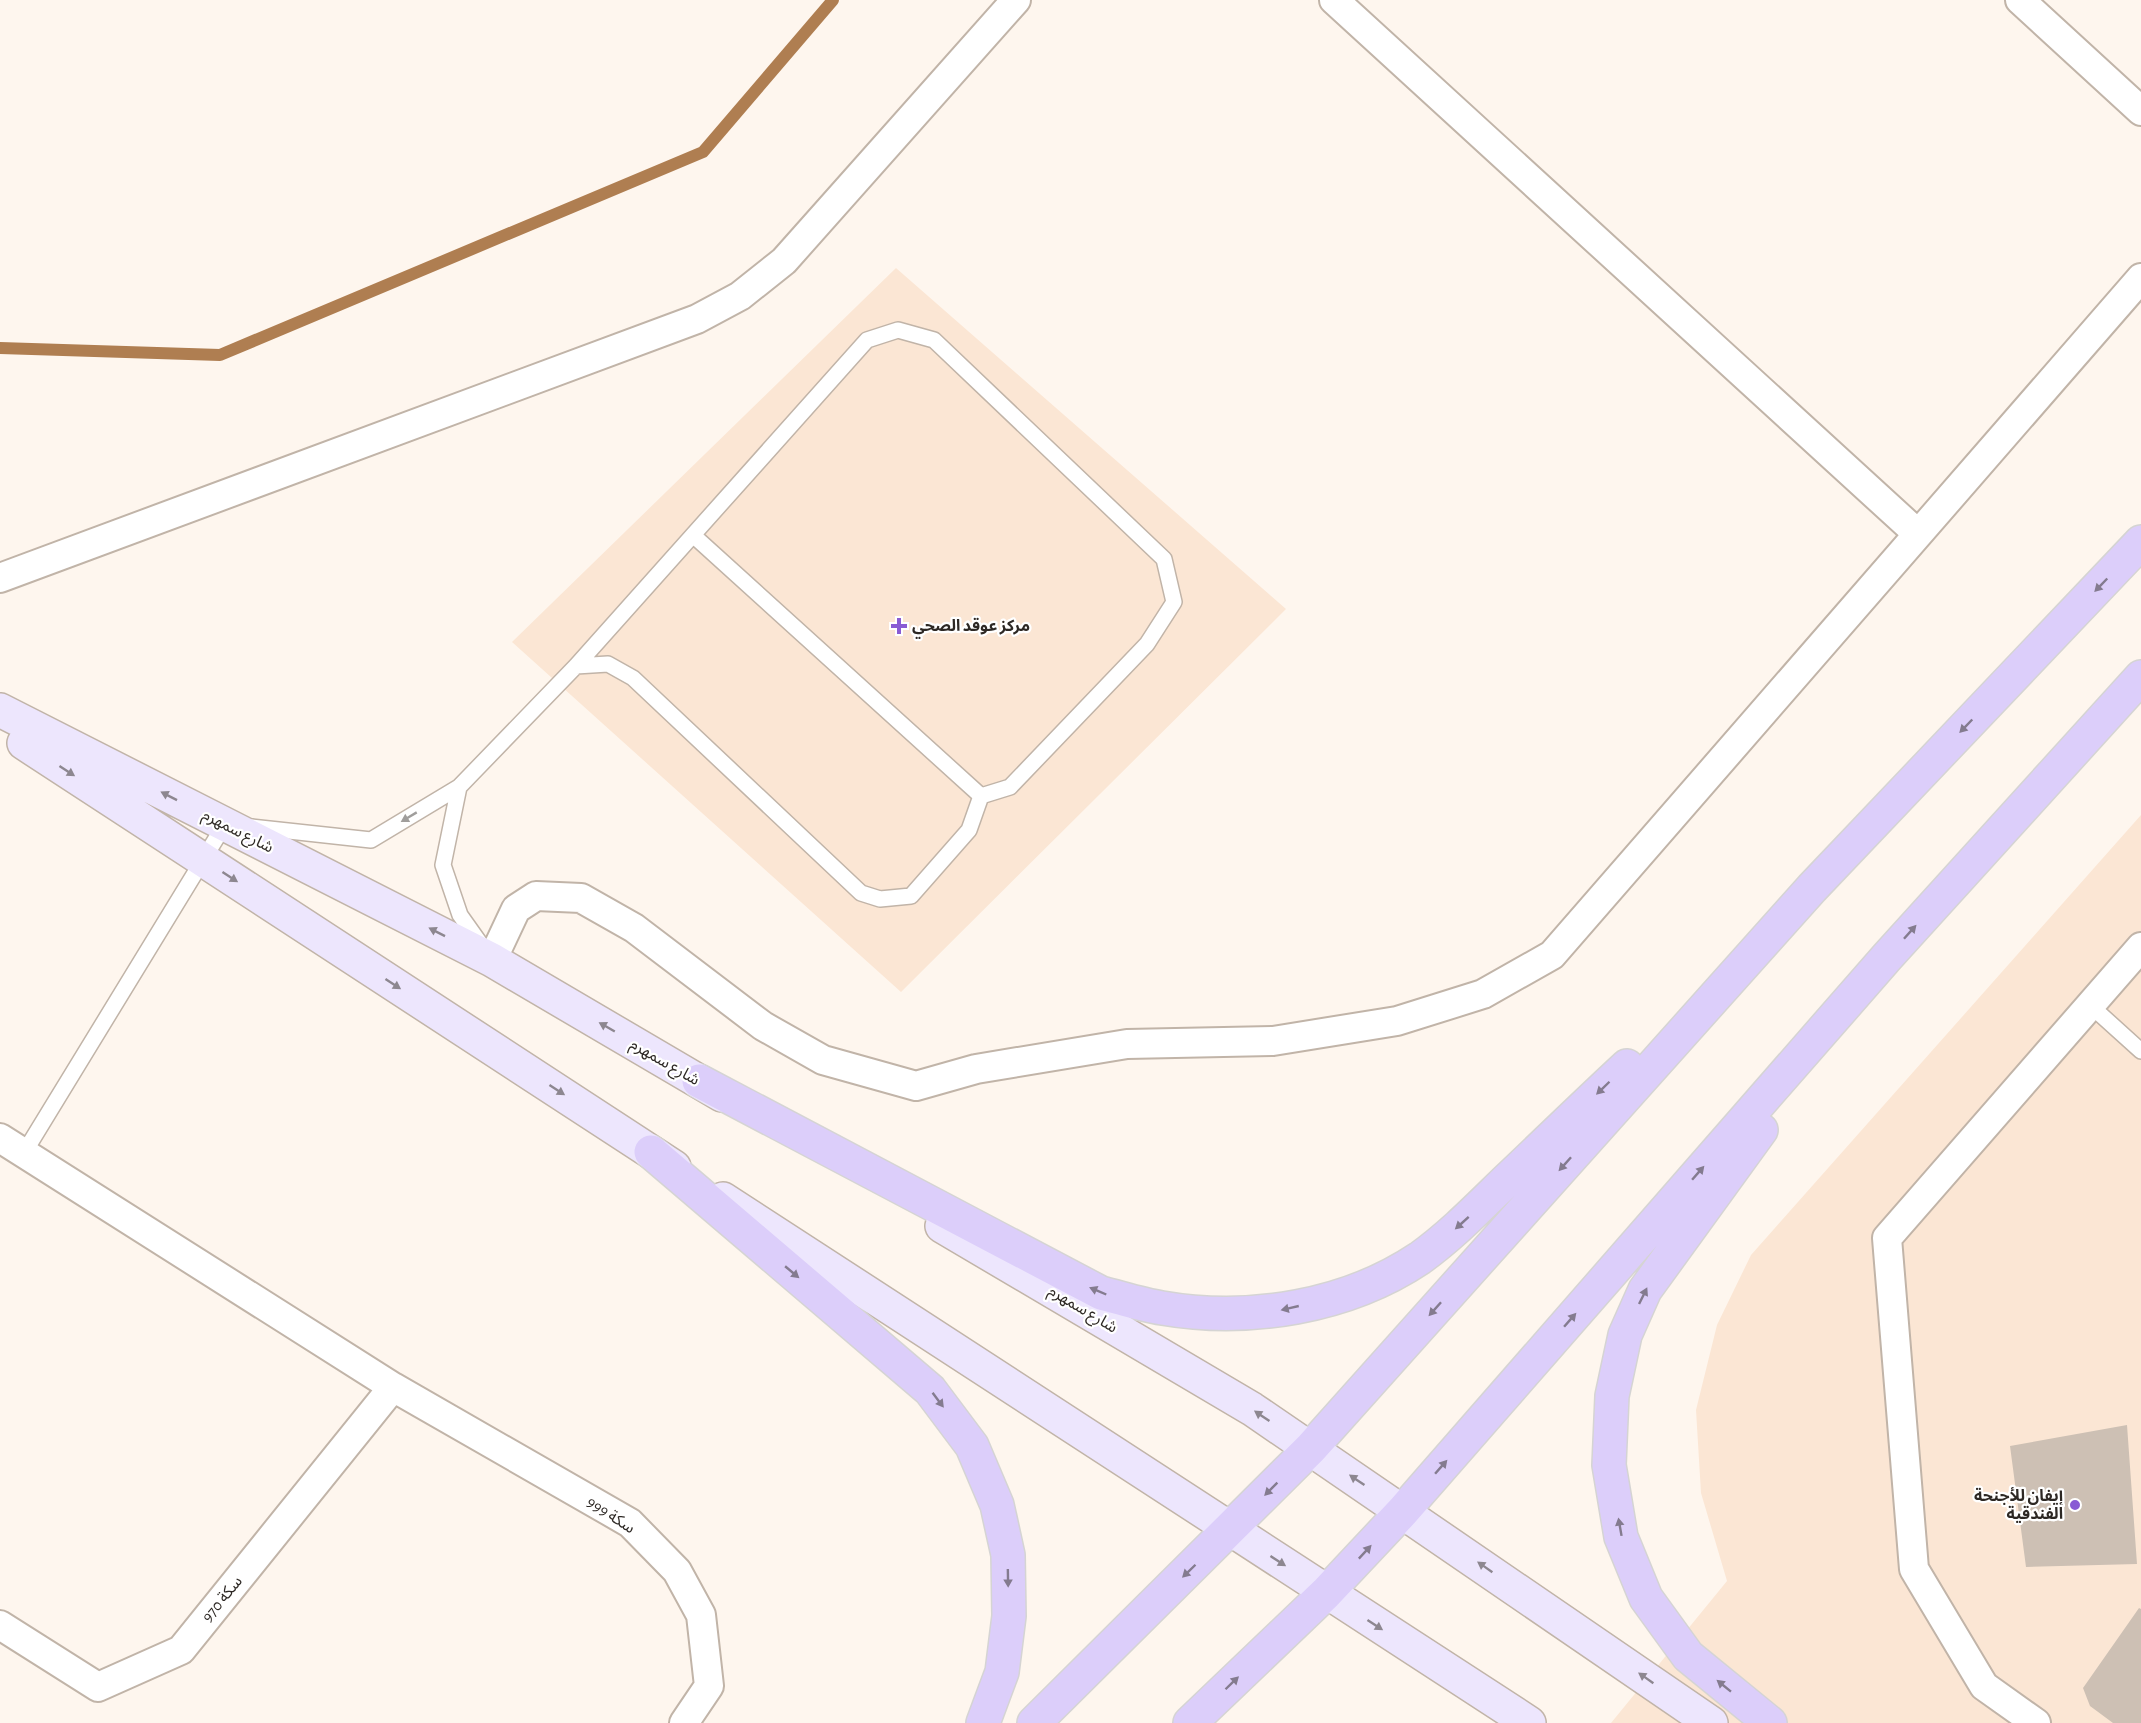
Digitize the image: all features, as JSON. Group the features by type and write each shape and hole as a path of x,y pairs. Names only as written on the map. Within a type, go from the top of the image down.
{"main road":[{"path":"1034,1723 1311,1449 1812,888 2141,542"},
{"path":"1190,1723 1326,1593 1403,1511 1887,957 2141,677"},
{"path":"699,1081 1101,1293 1163,1308 1222,1314 1277,1311 1327,1300 1368,1286 1420,1258 1462,1224 1812,888"},
{"path":"1770,1723 1688,1656 1646,1598 1620,1527 1609,1465 1612,1396 1625,1335 1645,1290 1887,957"},
{"path":"651,1152 930,1389 972,1446 997,1505 1008,1555 1009,1616 1002,1672 984,1723"}],"street":[{"path":"0,578 697,319 740,296 784,261 1016,0"},
{"path":"1334,0 1918,534"},
{"path":"2020,0 2141,111"},
{"path":"492,960 516,909 536,896 581,897 634,928 763,1026 823,1060 915,1086 976,1069 1127,1044 1273,1041 1397,1021 1483,994 1552,955 2141,278"},
{"name":"شارع سمهرم","path":"0,710 492,960 699,1081 1242,1403 1711,1723"},
{"path":"0,727 1528,1723"},
{"path":"2036,1723 1984,1686 1914,1569 1887,1238 2141,947"},
{"name":"سكة 999","path":"12,1146 393,1387 630,1523 677,1571 701,1615 709,1686 684,1723"},
{"name":"سكة 970","path":"0,1625 98,1687 181,1650 393,1387"}],"lane":[{"path":"12,1146 224,824 371,840 459,787 576,666 867,340 898,330 934,340 1164,559 1174,602 1147,644 1010,787 981,796"},
{"path":"694,536 981,796"},
{"path":"576,666 608,664 633,678 861,892 880,899 912,896 969,830 981,796"},
{"path":"459,787 443,865 460,915 492,960"},
{"path":"2090,1005 2141,1051"}],"shaded area":[{"name":"مركز عوقد الصحي","path":"896,268 1286,609 901,992 512,642"},
{"path":"2141,815 2141,1723 1611,1723 1727,1581 1701,1493 1696,1410 1717,1325 1751,1255"}],"building":[{"name":"إيفان للأجنحة الفندقية","path":"2127,1425 2137,1564 2026,1567 2010,1446"},
{"path":"2139,1608 2141,1609 2141,1723 2113,1723 2090,1706 2083,1688"}],"waterway":[{"path":"0,348 220,355 703,152 833,0"}],"place":[{"name":"مركز عوقد الصحي","path":"899,626"},
{"name":"إيفان للأجنحة الفندقية","path":"2075,1505"}]}
